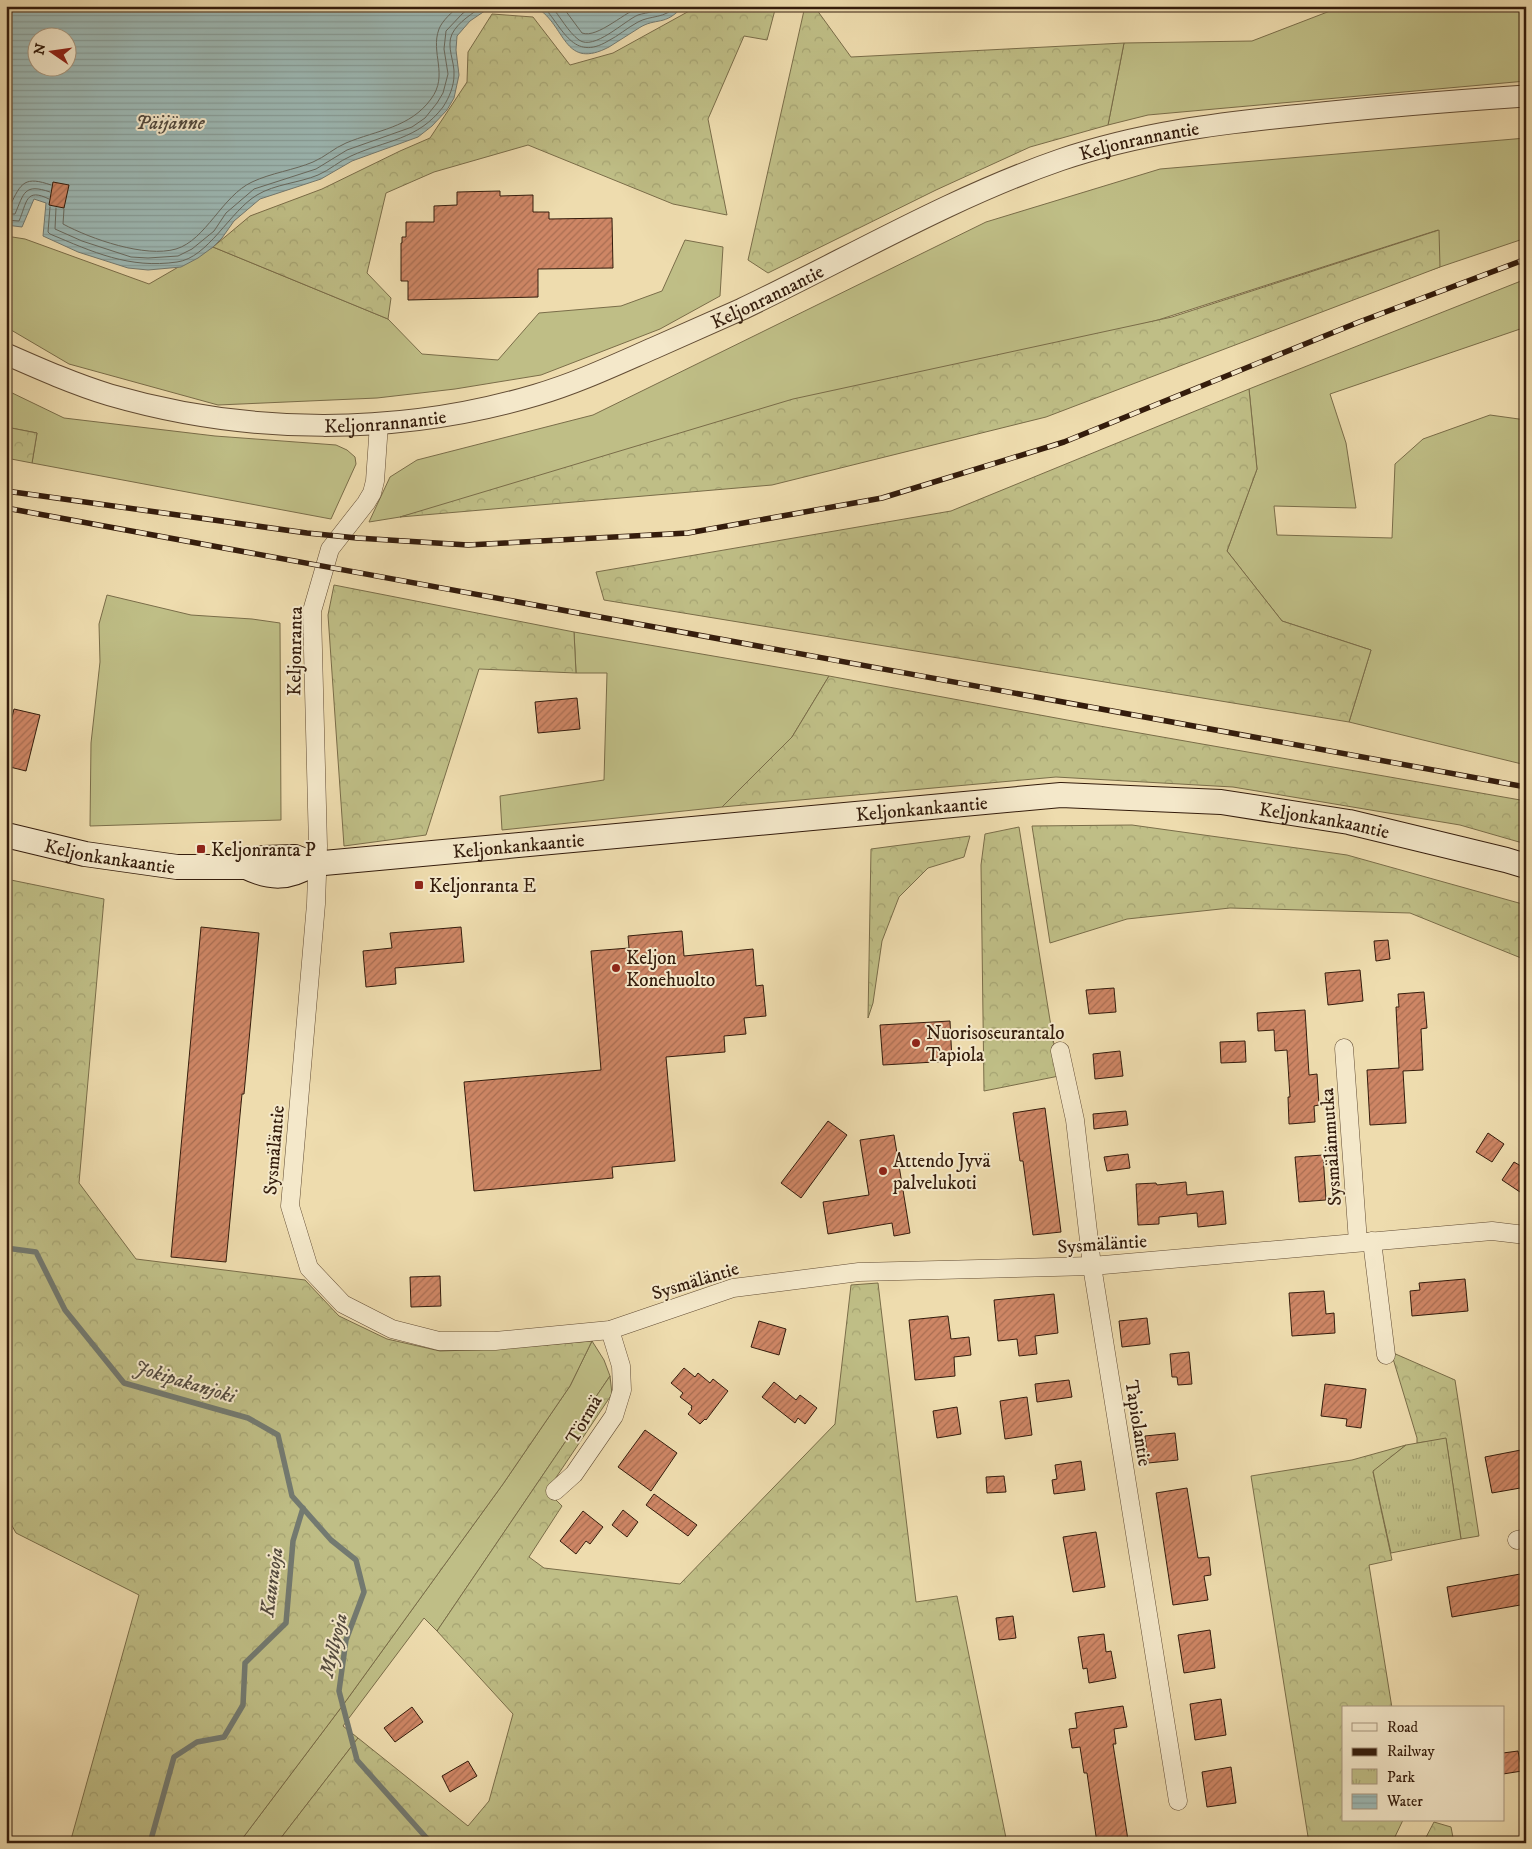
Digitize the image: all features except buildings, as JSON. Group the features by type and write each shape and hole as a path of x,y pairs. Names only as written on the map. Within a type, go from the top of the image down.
{"main road":[{"name":"Keljonkankaantie","path":"6,835 85,854 177,867 246,867 263,858 296,857 315,864 444,853 686,828 1060,795 1221,802 1241,805 1349,822 1526,866"}],"street":[{"name":"Keljonrannantie","path":"6,354 83,386 141,403 174,411 230,419 294,425 379,424 445,416 500,405 537,395 586,378 742,309 965,199 1062,160 1121,142 1164,132 1221,123 1359,109 1526,96"},
{"name":"Keljonranta","path":"315,864 312,612 330,549 372,493 375,481 379,424"},
{"name":"Sysmäläntie","path":"315,864 316,904 290,1206 309,1268 343,1304 392,1329 439,1341 495,1341 610,1330 733,1288 859,1272 1092,1266 1492,1231 1526,1235"},
{"name":"Sysmälänmutka","path":"1344,1048 1365,1242 1386,1355"},
{"name":"Tapiolantie","path":"1060,1051 1075,1120 1092,1266 1178,1802"},
{"name":"Törmä","path":"555,1491 574,1474 614,1416 622,1390 621,1366 610,1330"}],"green space":[{"path":"690,6 776,6 767,40 744,36 708,119 727,215 673,204 528,145 434,172 386,193 367,273 391,298 388,319 213,247 250,216 322,189 430,138 467,82 468,52 492,14 533,17 570,65 613,53 691,10"},
{"path":"805,6 814,6 851,57 1124,43 1108,125 1030,147 936,190 768,273 748,260"},
{"path":"1343,6 1526,6 1526,81 1148,115 1108,125 1124,43 1252,41"},
{"path":"1526,138 1526,238 1431,270 1438,230 1158,320 400,517 369,522 390,477 417,460 593,415 986,222 1160,169"},
{"path":"1439,230 1440,267 1046,417 772,485 400,517 793,399 1172,317"},
{"path":"6,236 25,239 149,284 213,247 388,319 422,354 498,360 539,313 621,306 662,291 685,240 723,247 720,296 660,329 541,375 455,389 377,398 218,405 69,364 6,327"},
{"path":"1526,279 1526,327 1330,394 1346,443 1356,508 1274,506 1277,535 1392,538 1395,464 1423,439 1490,415 1526,420 1526,765 1349,722 1371,650 1282,621 1227,551 1257,469 1249,389"},
{"path":"1249,389 1257,469 1227,551 1282,621 1371,650 1349,722 604,600 596,572 951,511"},
{"path":"6,390 64,418 215,436 336,445 347,450 355,457 356,464 331,519 32,463 37,433 6,427"},
{"path":"6,427 37,433 32,463 6,458"},
{"path":"334,585 574,632 576,673 479,669 426,835 344,846 328,615"},
{"path":"107,595 191,615 280,623 281,820 90,826 91,743 100,662 99,624"},
{"path":"574,632 829,676 792,737 722,807 502,830 500,796 604,780 607,673 576,673"},
{"path":"829,676 1526,801 1526,844 1460,825 1233,787 1056,777 722,807 792,737"},
{"path":"1132,825 1347,855 1526,905 1526,960 1410,913 1230,908 1127,919 1050,943 1032,826"},
{"path":"1019,827 1059,1076 984,1091 981,865 985,834"},
{"path":"970,836 964,857 928,868 899,897 882,941 873,1003 868,1018 871,849"},
{"path":"6,879 104,899 79,1183 136,1259 305,1280 339,1316 387,1339 440,1351 498,1349 592,1341 570,1386 503,1484 343,1705 239,1843 70,1843 139,1595 16,1533 6,1515"},
{"path":"878,1283 916,1602 957,1596 1007,1843 277,1843 358,1738 468,1826 489,1801 513,1714 437,1631 610,1376 612,1394 547,1491 562,1506 529,1557 544,1568 680,1584 835,1424 851,1285"},
{"path":"592,1341 604,1360 610,1376 437,1631 424,1618 343,1726 358,1738 277,1843 239,1843 343,1705 503,1484 570,1386"},
{"path":"1391,1352 1455,1380 1479,1536 1461,1539 1446,1439 1417,1443"},
{"path":"1446,1438 1461,1539 1391,1553 1373,1471 1406,1445"},
{"path":"1406,1445 1373,1472 1392,1560 1369,1565 1392,1706 1342,1706 1342,1822 1402,1822 1392,1843 1309,1843 1251,1476 1352,1460"},
{"path":"1434,1822 1451,1827 1454,1843 1423,1843"}],"water":[{"name":"Päijänne","path":"6,6 492,6 470,21 457,36 456,50 459,75 454,98 447,110 432,126 418,137 352,161 321,179 260,199 234,221 213,247 181,267 148,270 128,268 78,252 43,236 46,203 34,199 22,227 6,225"},
{"path":"525,6 683,6 671,17 645,25 609,47 594,53 583,54 568,44 549,18 540,10"}],"waterway":[{"name":"Jokipakanjoki","path":"6,1248 36,1252 65,1310 124,1383 248,1418 278,1435 292,1496 331,1540 356,1560 364,1592 346,1640 339,1691 357,1760 431,1843"},
{"name":"Kauraoja","path":"150,1843 174,1757 197,1742 224,1737 243,1705 245,1663 286,1623 293,1541 303,1508"}],"railway":[{"path":"6,491 307,533 468,545 688,533 882,498 1064,442 1359,322 1526,259"},
{"path":"6,508 1526,787"}],"place":[{"name":"Keljonranta P","path":"201,849"},
{"name":"Keljonranta E","path":"419,885"},
{"name":"Keljon Konehuolto","path":"616,968"},
{"name":"Nuorisoseurantalo Tapiola","path":"916,1043"},
{"name":"Attendo Jyvä palvelukoti","path":"883,1171"}],"water label":[{"name":"Myllyoja","path":"333,1645"}]}
